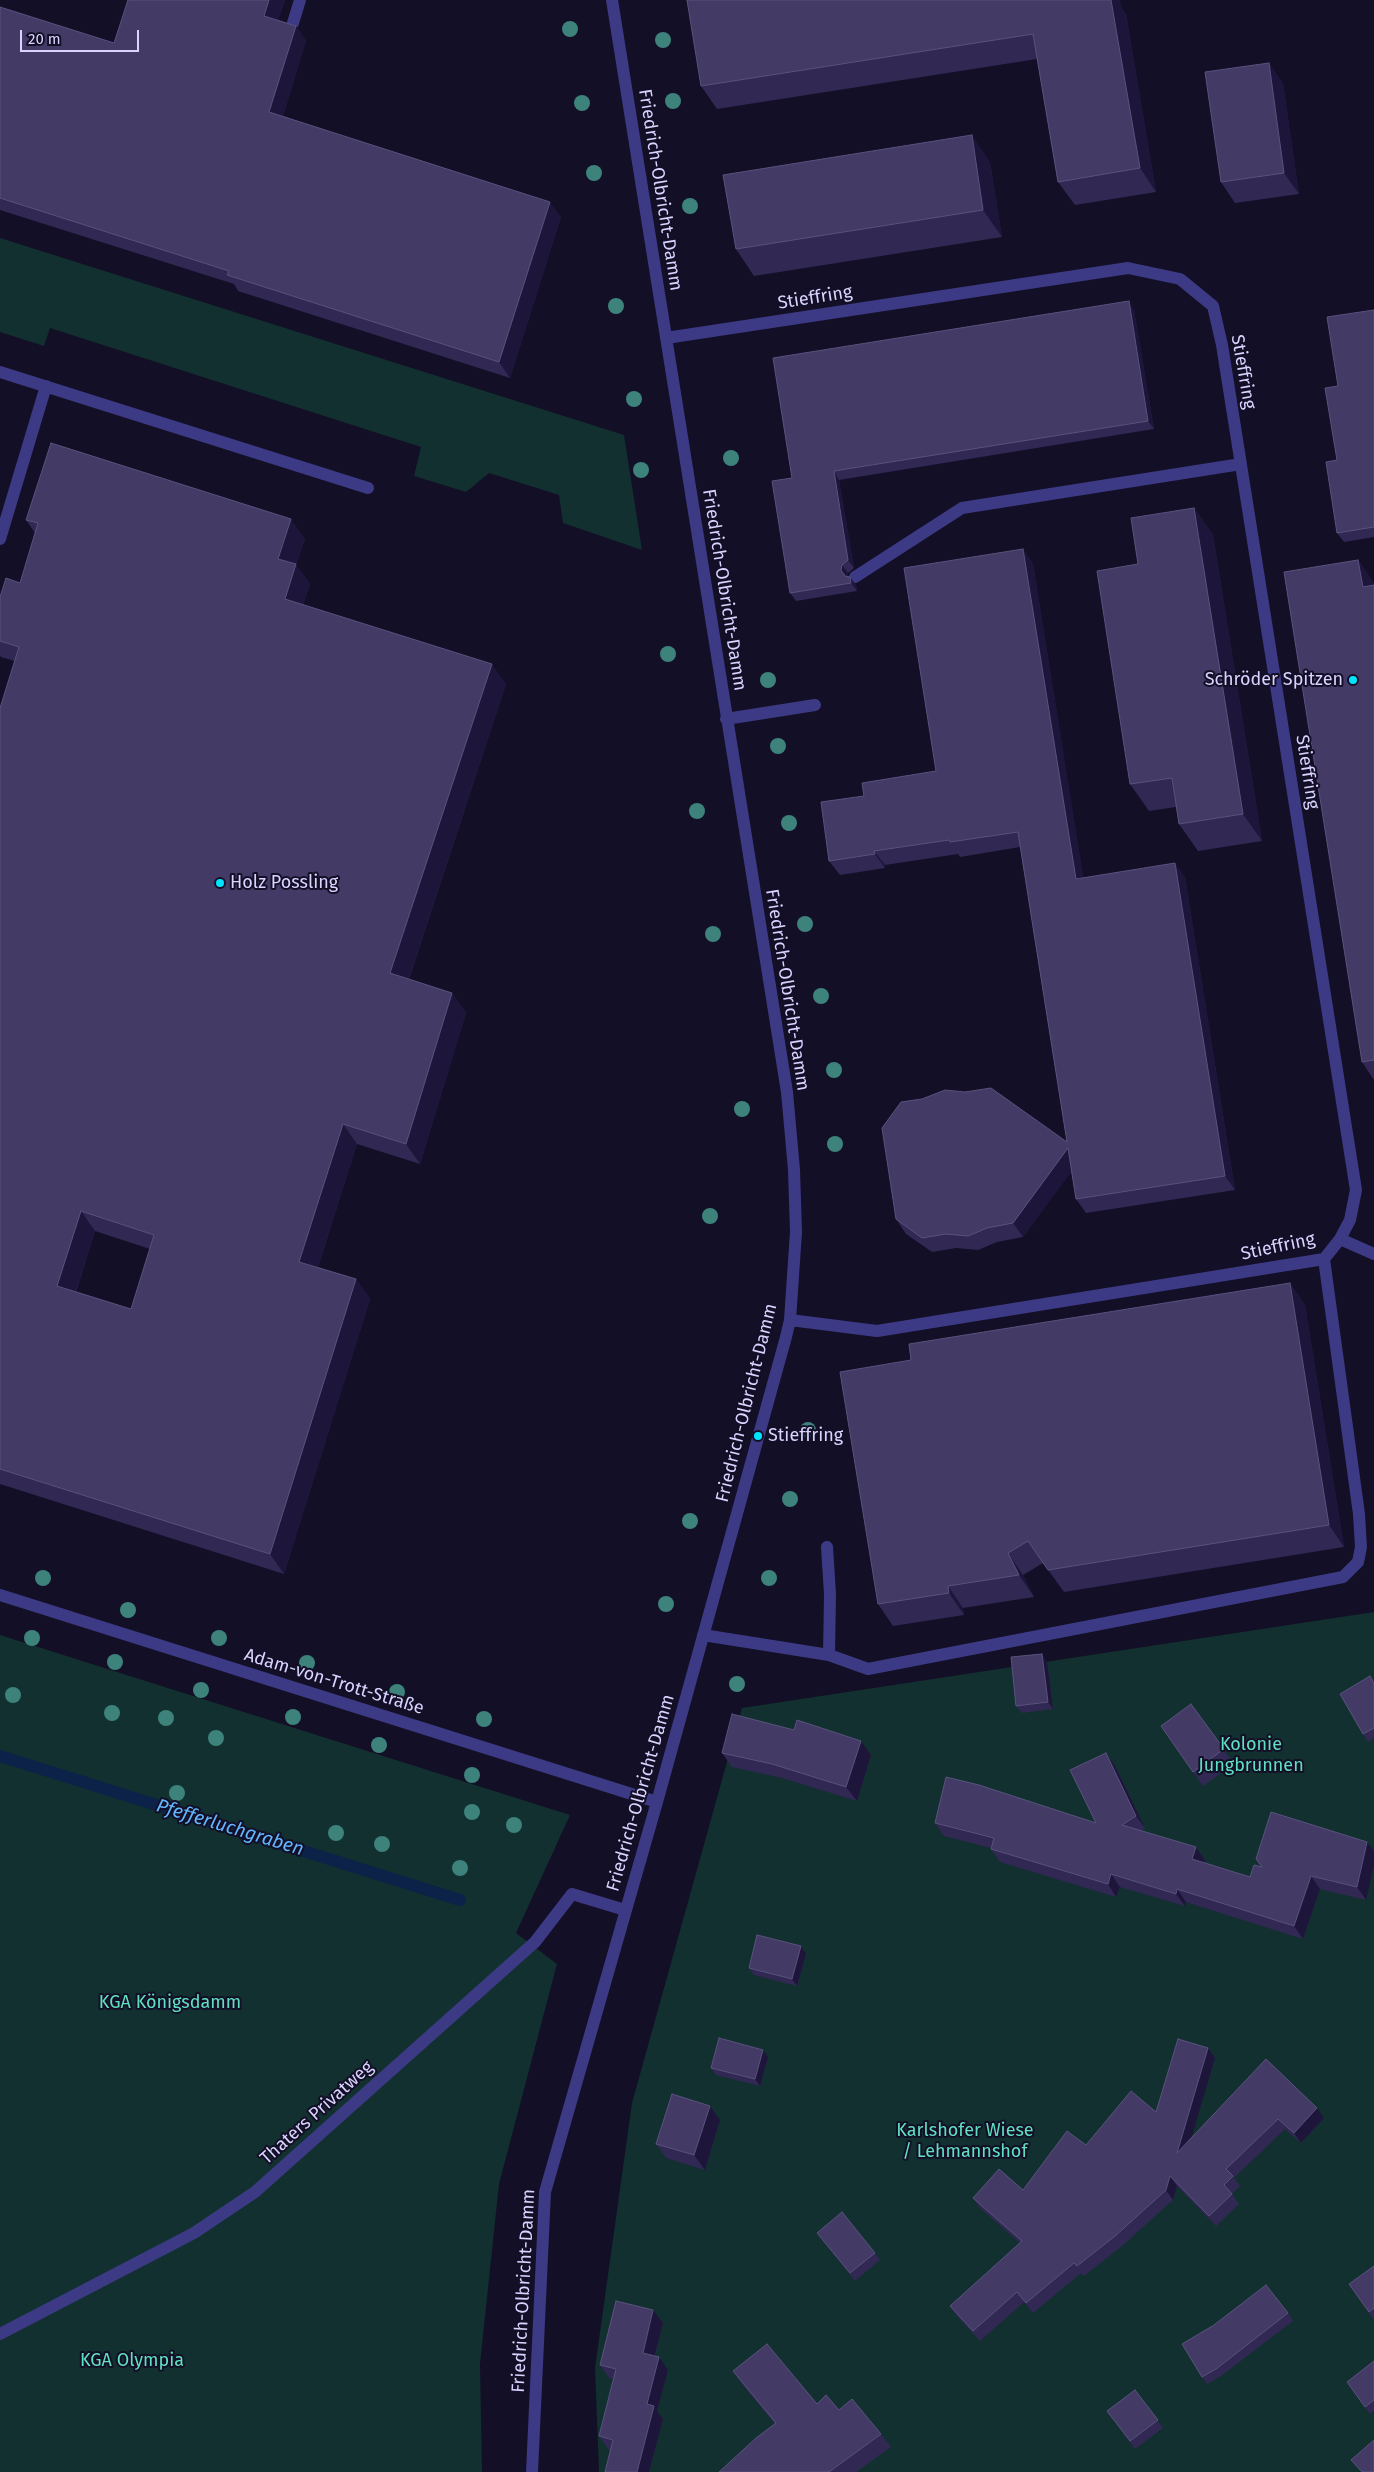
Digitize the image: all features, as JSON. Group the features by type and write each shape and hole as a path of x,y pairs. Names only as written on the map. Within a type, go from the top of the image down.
{"street":[{"path":"293,23 300,0"},
{"name":"Friedrich-Olbricht-Damm","path":"532,2472 545,2192 657,1802 790,1320 796,1232 794,1170 787,1092 612,0"},
{"name":"Stieffring","path":"666,338 1128,268 1180,279 1213,306 1222,345 1356,1190 1350,1220 1340,1239 1324,1259 877,1331 790,1320"},
{"path":"0,372 368,488"},
{"path":"0,539 4,513 46,386"},
{"path":"855,577 962,508 1241,464"},
{"path":"726,719 815,705"},
{"path":"1340,1239 1374,1254"},
{"path":"703,1635 828,1655 868,1669 1343,1577 1358,1562 1361,1547 1359,1514 1324,1259"},
{"path":"827,1547 830,1594 828,1655"},
{"name":"Adam-von-Trott-Straße","path":"0,1595 657,1802"},
{"name":"Thaters Privatweg","path":"0,2334 194,2233 255,2192 535,1942 572,1894 626,1910"}],"green space":[{"path":"0,238 624,435 642,550 563,523 559,495 489,473 466,492 414,476 421,447 50,328 44,346 0,332"},
{"name":"Karlshofer Wiese / Lehmannshof","path":"1374,1612 1374,2472 599,2472 595,2368 632,2103 742,1708"},
{"path":"0,1635 570,1815 516,1933 557,1964 499,2184 480,2364 482,2472 0,2472"}],"building":[{"path":"128,0 269,0 264,16 296,26 269,112 550,202 499,362 227,275 229,271 0,198 0,7 114,43"},
{"path":"687,0 1111,0 1140,168 1058,182 1033,34 701,86"},
{"path":"1269,63 1284,173 1221,182 1205,72"},
{"path":"972,135 983,210 736,249 723,175"},
{"path":"1129,301 1148,421 834,471 848,560 842,565 841,570 845,576 850,577 851,583 790,593 772,481 792,478 773,358"},
{"path":"1374,310 1374,527 1337,533 1326,462 1337,460 1325,388 1338,386 1327,317"},
{"name":"Holz Possling","path":"51,443 291,519 278,559 296,564 285,599 492,664 390,973 452,993 406,1144 343,1124 299,1262 356,1279 270,1554 0,1469 0,708 19,647 0,641 0,597 6,578 20,583 38,523 26,520","holes":["81,1211 154,1235 131,1309 57,1286"]},
{"path":"1194,508 1243,814 1179,824 1172,778 1130,784 1097,571 1138,564 1131,518"},
{"path":"1023,549 1076,879 1175,863 1225,1176 1076,1199 1068,1148 1013,1223 987,1228 968,1236 946,1234 922,1238 896,1219 882,1128 901,1102 922,1099 945,1090 965,1092 991,1088 1067,1142 1018,832 874,851 875,854 829,861 821,802 864,796 862,783 936,771 904,568"},
{"path":"1358,560 1363,587 1374,585 1374,1060 1362,1062 1284,572"},
{"path":"1290,1283 1329,1525 1048,1570 1028,1541 1008,1553 1019,1575 948,1586 949,1593 878,1604 840,1372 911,1360 909,1344"},
{"path":"1042,1654 1048,1702 1016,1706 1011,1657"},
{"path":"1370,1676 1374,1683 1374,1728 1363,1734 1340,1694"},
{"path":"1191,1704 1224,1749 1193,1772 1161,1726"},
{"path":"732,1714 794,1730 797,1720 861,1741 846,1787 772,1764 722,1753"},
{"path":"1106,1753 1136,1816 1122,1825 1196,1847 1192,1859 1250,1877 1254,1865 1262,1867 1256,1859 1271,1812 1367,1842 1357,1887 1311,1876 1294,1926 1177,1889 1176,1894 1111,1874 1108,1884 991,1849 994,1838 935,1823 946,1777 979,1785 1096,1823 1070,1770"},
{"path":"757,1935 801,1946 792,1979 749,1968"},
{"path":"719,2038 763,2050 755,2079 711,2068"},
{"path":"1178,2039 1208,2048 1177,2153 1266,2059 1317,2108 1294,2133 1278,2119 1226,2169 1233,2176 1224,2185 1232,2194 1209,2216 1170,2176 1166,2190 1115,2236 1077,2266 1074,2263 1026,2303 1017,2292 973,2331 950,2306 1022,2241 973,2198 999,2169 1023,2190 1067,2131 1086,2145 1131,2091 1156,2112"},
{"path":"672,2094 710,2106 694,2155 656,2144"},
{"path":"842,2212 875,2253 850,2273 817,2233"},
{"path":"1374,2266 1374,2308 1369,2312 1349,2284"},
{"path":"1266,2285 1288,2313 1216,2369 1202,2377 1182,2344 1214,2325"},
{"path":"616,2301 653,2310 643,2353 659,2357 647,2404 654,2406 637,2472 605,2472 613,2440 599,2436 616,2369 600,2365"},
{"path":"767,2344 817,2404 826,2395 839,2410 852,2399 881,2434 829,2472 719,2472 756,2438 776,2423 733,2371"},
{"path":"1374,2361 1374,2400 1365,2407 1347,2382"},
{"path":"1135,2390 1158,2420 1130,2441 1107,2411"},
{"path":"1374,2440 1374,2472 1362,2472 1351,2460"}],"waterway":[{"name":"Pfefferluchgraben","path":"0,1756 460,1900"}],"place":[{"name":"Schröder Spitzen","path":"1353,680"},
{"name":"Holz Possling","path":"220,883"},
{"name":"Stieffring","path":"758,1436"}],"park label":[{"name":"Kolonie Jungbrunnen","path":"1251,1755"},
{"name":"KGA Königsdamm","path":"170,2003"},
{"name":"KGA Olympia","path":"132,2361"}]}
